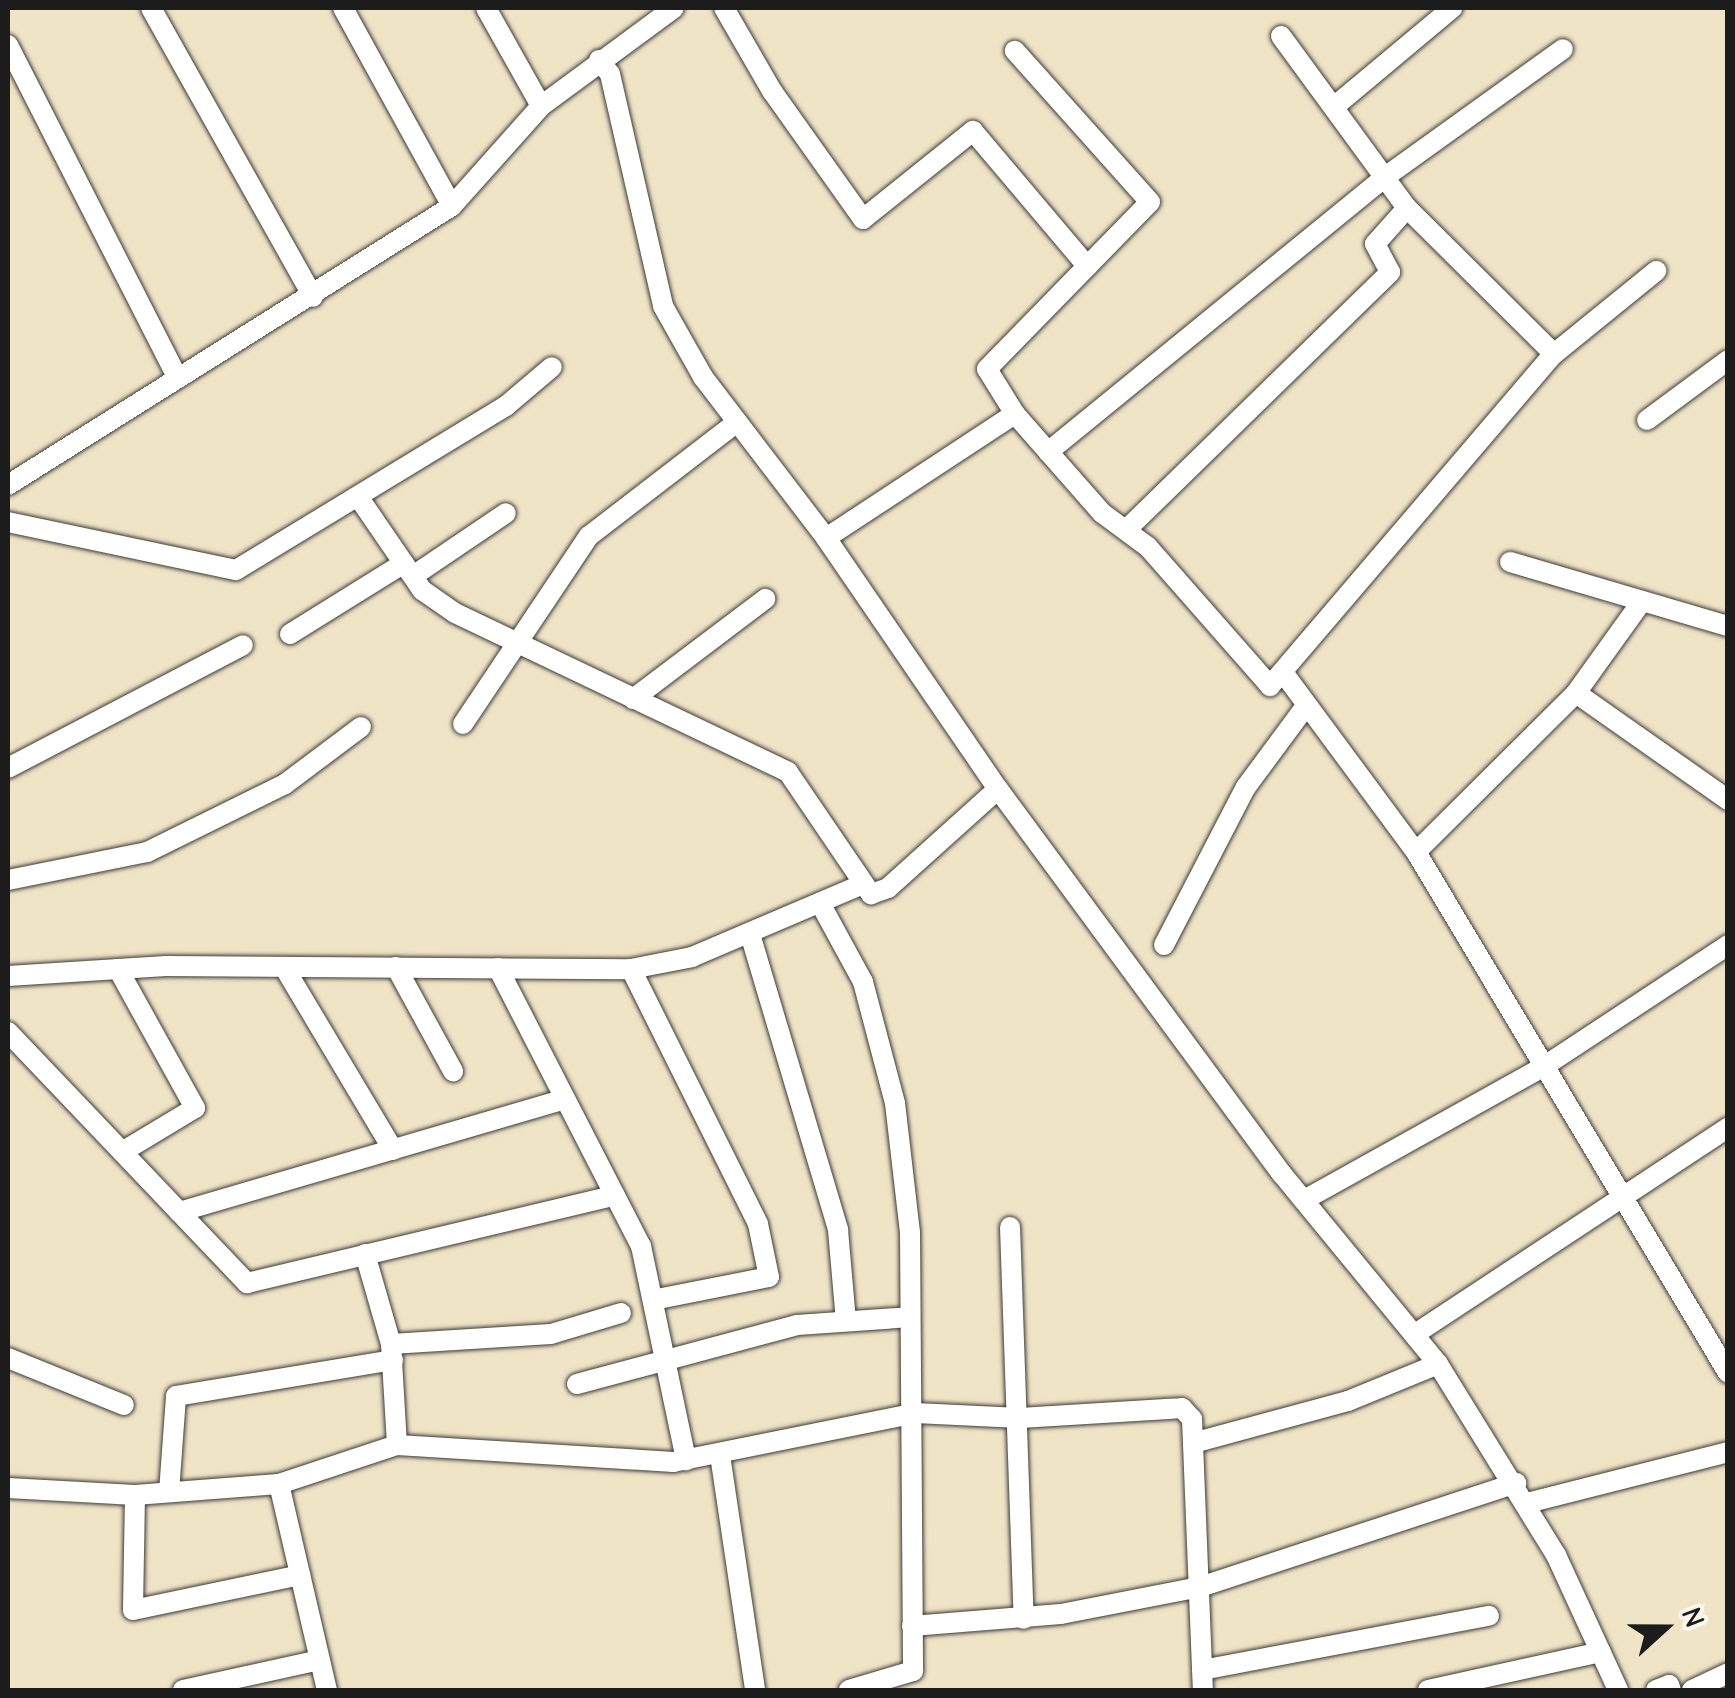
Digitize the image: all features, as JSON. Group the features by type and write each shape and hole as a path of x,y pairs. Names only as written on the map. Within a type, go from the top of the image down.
{"street":[{"path":"151,8 314,296"},
{"path":"343,8 452,206"},
{"path":"486,8 541,106"},
{"path":"8,485 452,206 541,106 674,8"},
{"path":"724,8 772,91 862,219 973,130 1087,266"},
{"path":"1335,106 1452,8"},
{"path":"1282,36 1407,208 1554,354"},
{"path":"8,45 177,377"},
{"path":"1048,452 1385,177 1563,49"},
{"path":"1016,51 1150,202 987,369 1014,414 1270,686 1285,675 1554,354 1656,271"},
{"path":"599,60 610,74 663,306 737,422 826,538 998,790 1304,1200 1438,1364 1527,1503 1618,1690"},
{"path":"1126,530 1390,272 1375,244 1407,208"},
{"path":"1647,420 1728,360"},
{"path":"8,522 236,570 506,406 552,366"},
{"path":"826,538 1014,414"},
{"path":"463,724 513,642 588,536 737,422"},
{"path":"359,498 408,569 454,613 788,772 861,885 871,894 882,892 998,790"},
{"path":"290,634 506,512"},
{"path":"1510,562 1728,626"},
{"path":"633,698 765,599"},
{"path":"1416,852 1576,694 1642,601"},
{"path":"8,768 242,645"},
{"path":"1285,675 1416,852 1728,1373"},
{"path":"1576,694 1728,800"},
{"path":"1164,945 1246,787 1306,706"},
{"path":"8,880 147,852 285,784 361,727"},
{"path":"8,976 118,969 662,966 750,934 861,885"},
{"path":"820,903 862,982 894,1103 910,1232 915,1413 912,1675 849,1690"},
{"path":"750,934 838,1230 846,1322"},
{"path":"1304,1200 1543,1067 1728,945"},
{"path":"284,967 393,1150"},
{"path":"396,967 453,1071"},
{"path":"498,968 642,1246 686,1460"},
{"path":"118,969 195,1108 122,1152"},
{"path":"631,969 758,1224 770,1276 652,1300"},
{"path":"8,1032 247,1283 615,1194"},
{"path":"179,1212 566,1098"},
{"path":"1414,1334 1728,1128"},
{"path":"1010,1227 1020,1418 1024,1619"},
{"path":"365,1254 392,1352 397,1445"},
{"path":"169,1492 176,1396 392,1352 551,1334 621,1312"},
{"path":"578,1384 666,1364 797,1325 910,1317"},
{"path":"8,1358 124,1405"},
{"path":"1194,1443 1348,1401 1438,1364"},
{"path":"8,1488 136,1495 279,1484 397,1445 615,1464 686,1460 915,1413 1020,1418 1182,1408 1189,1411 1194,1443 1203,1680 1489,1616"},
{"path":"1527,1503 1728,1452"},
{"path":"720,1454 755,1690"},
{"path":"279,1484 327,1690"},
{"path":"912,1626 1024,1619 1200,1587 1516,1484"},
{"path":"136,1495 133,1610 300,1575"},
{"path":"1428,1690 1601,1652"},
{"path":"183,1690 320,1660"},
{"path":"1692,1690 1728,1673"},
{"path":"1656,1690 1672,1690"}]}
